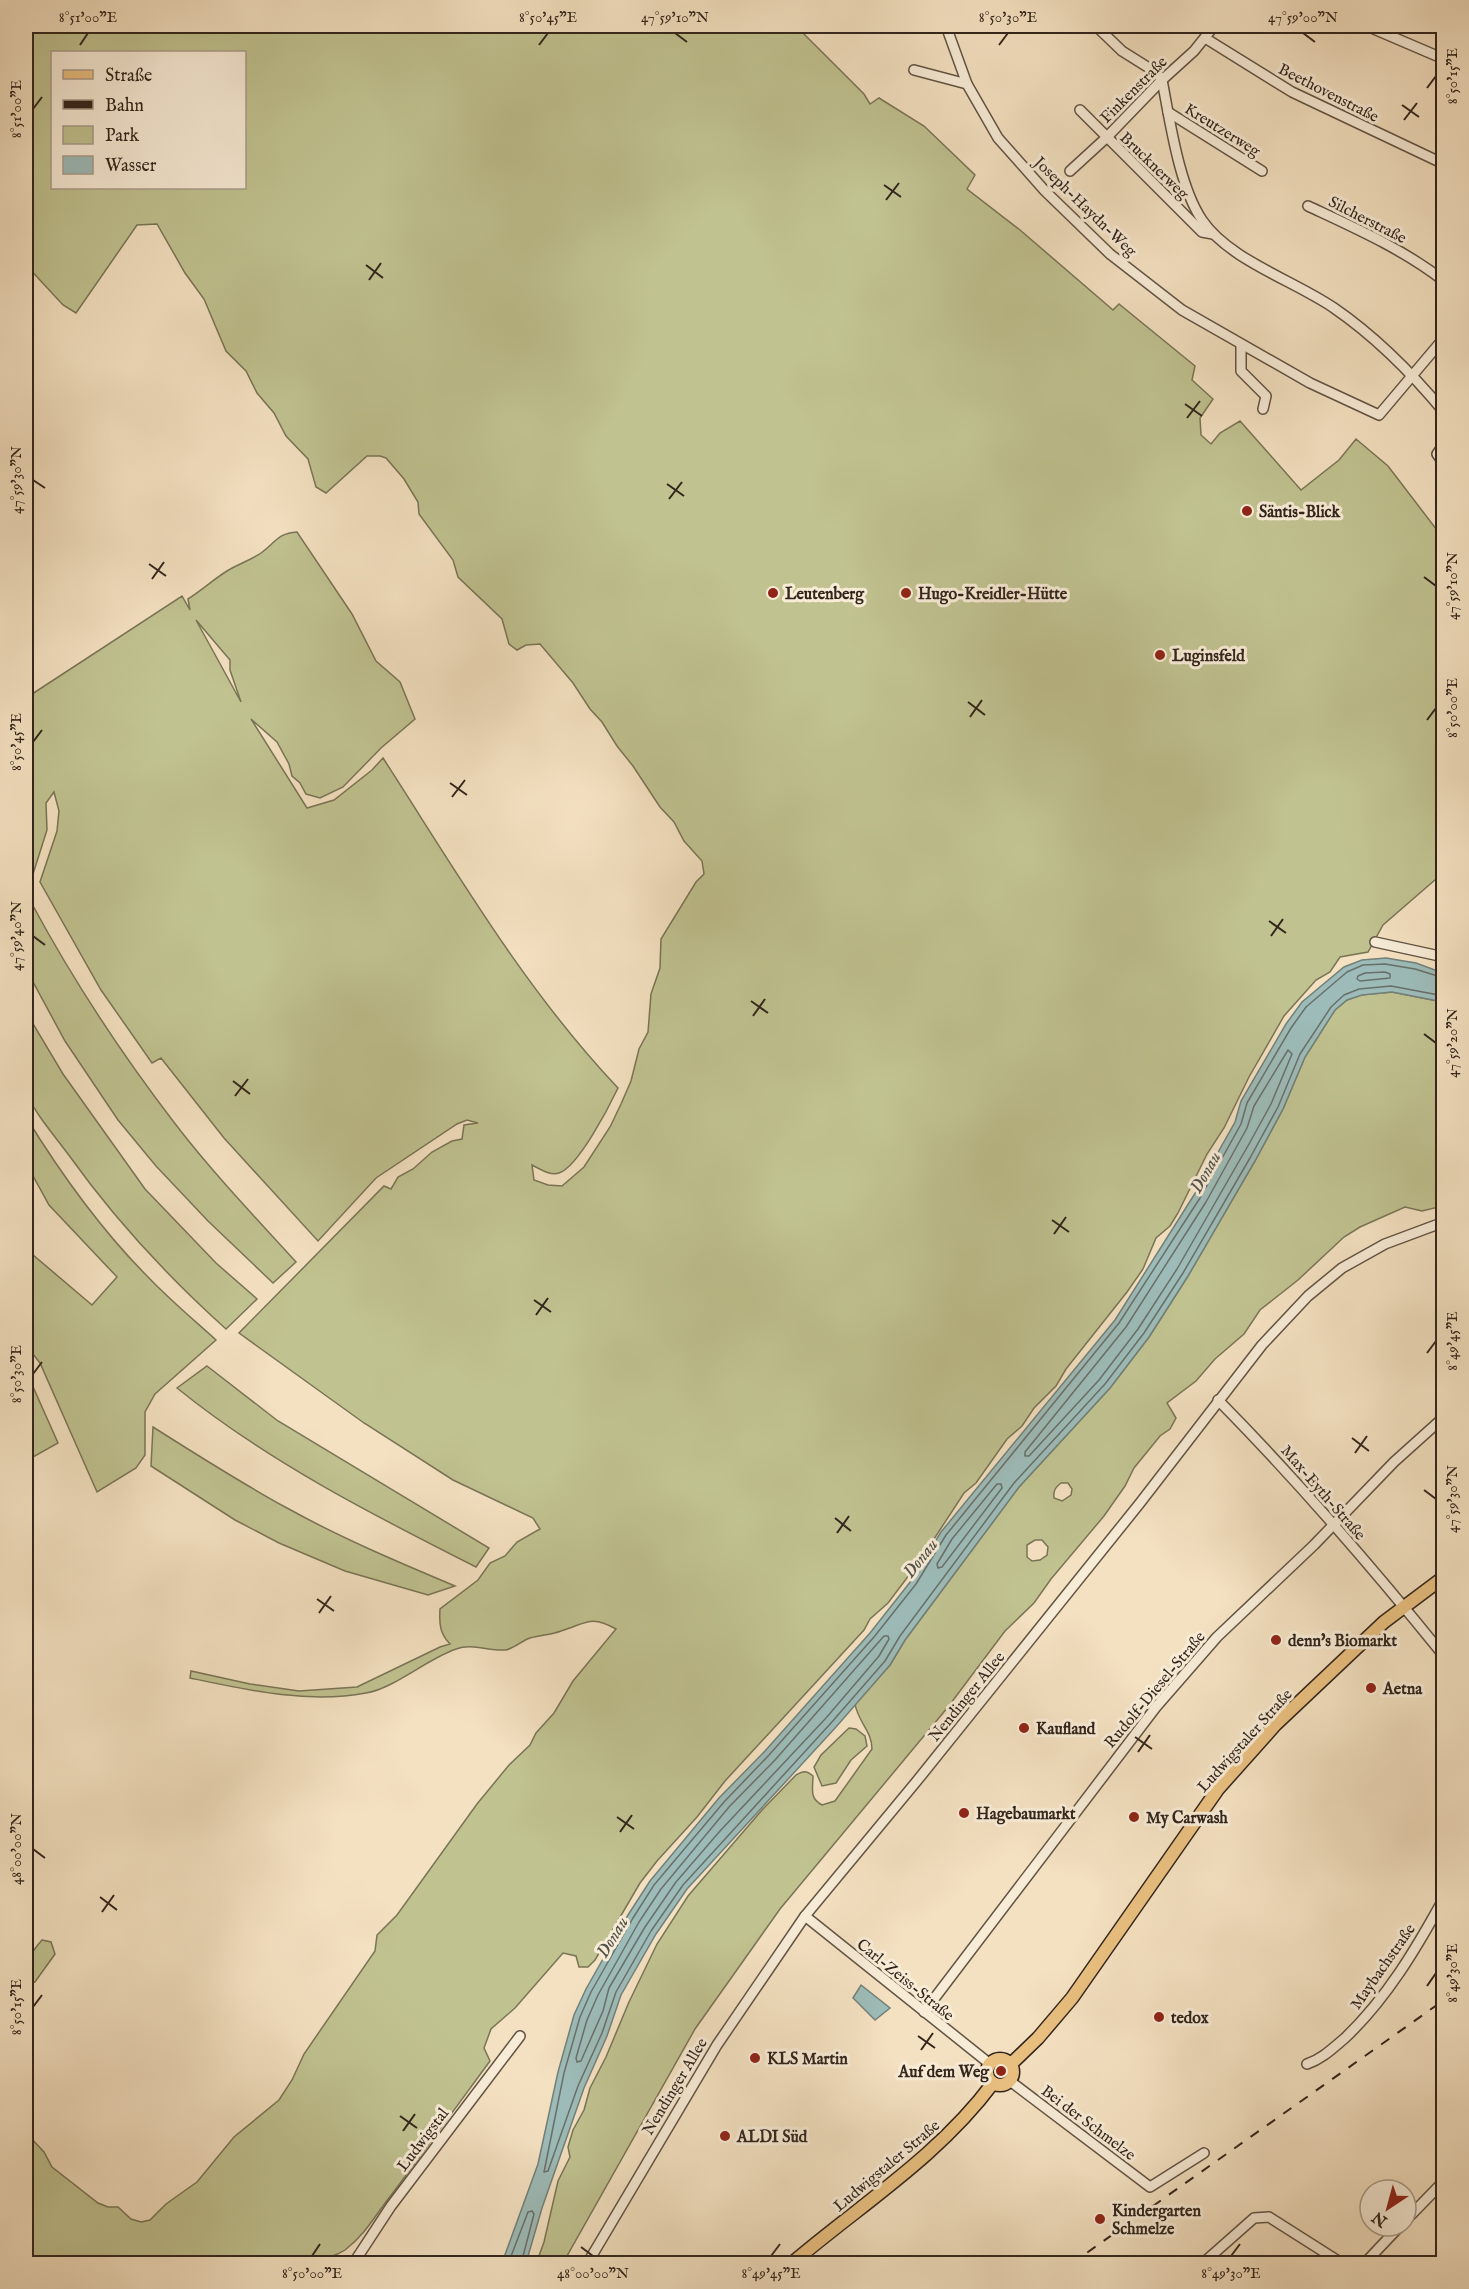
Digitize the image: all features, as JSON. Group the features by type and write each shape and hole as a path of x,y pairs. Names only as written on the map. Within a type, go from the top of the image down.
{"main road":[{"name":"Ludwigstaler Straße","path":"1010,2065 1038,2038 1072,1998 1218,1790 1275,1725 1384,1622 1443,1577"},
{"path":"999,2060 1007,2061 1010,2065 1013,2073 1010,2081 1003,2085 993,2083 987,2073 990,2064 999,2060"},
{"name":"Ludwigstaler Straße","path":"791,2264 932,2151 957,2126 993,2083"}],"street":[{"name":"Joseph-Haydn-Weg","path":"946,26 967,84 998,138 1046,191 1110,254 1182,310 1310,383 1379,415 1412,373"},
{"path":"1096,26 1122,51 1157,73 1162,80 1184,178 1201,219 1213,234"},
{"name":"Finkenstraße","path":"1070,171 1194,51 1214,26"},
{"path":"1367,26 1443,59"},
{"name":"Beethovenstraße","path":"1205,38 1292,92 1443,164"},
{"path":"914,70 967,84"},
{"name":"Brucknerweg","path":"1080,110 1202,231 1213,234 1261,267 1335,308 1412,373 1443,412"},
{"name":"Kreutzerweg","path":"1168,112 1262,171"},
{"name":"Silcherstraße","path":"1308,206 1380,240 1430,270 1443,281"},
{"path":"1412,373 1443,338"},
{"path":"1241,345 1241,371 1266,396 1263,409"},
{"path":"1443,444 1437,454 1443,464"},
{"path":"1375,942 1443,957"},
{"name":"Nendinger Allee","path":"587,2264 706,2062 743,2004 805,1916 1140,1503 1262,1345 1286,1318 1342,1268 1385,1244 1443,1222"},
{"name":"Max-Eyth-Straße","path":"1218,1400 1271,1454 1334,1524 1443,1656"},
{"name":"Rudolf-Diesel-Straße","path":"924,2012 1138,1728 1218,1637 1314,1545 1394,1462 1443,1417"},
{"name":"Maybachstraße","path":"1307,2064 1318,2061 1366,2018 1413,1953 1443,1898"},
{"name":"Carl-Zeiss-Straße","path":"805,1916 990,2064"},
{"name":"Ludwigstal","path":"353,2264 391,2206 520,2036"},
{"name":"Bei der Schmelze","path":"1010,2081 1150,2187 1204,2153"},
{"path":"1418,2207 1443,2181"},
{"path":"1202,2264 1254,2218 1269,2217 1343,2264"},
{"path":"1364,2264 1389,2238"}],"green space":[{"path":"26,26 792,26 804,34 864,94 870,104 879,98 924,126 975,175 967,189 1020,230 1113,310 1119,304 1195,366 1192,380 1213,399 1200,418 1201,435 1211,444 1220,433 1240,421 1301,490 1339,460 1356,439 1388,466 1443,538 1443,873 1383,925 1368,952 1340,957 1330,972 1316,980 1284,1016 1249,1077 1224,1128 1207,1154 1178,1213 1170,1226 1156,1238 1143,1269 1127,1292 1066,1369 1056,1386 1034,1408 1022,1426 1007,1439 976,1483 964,1493 919,1562 888,1603 870,1619 864,1630 725,1781 697,1817 657,1861 640,1883 595,1960 588,1967 579,1967 576,1956 563,1953 515,2008 491,2029 484,2048 490,2061 359,2237 339,2254 293,2264 26,2263 26,2133 44,2152 52,2167 98,2203 108,2207 118,2207 131,2219 141,2222 150,2220 166,2204 197,2182 234,2137 279,2100 292,2080 304,2054 375,1951 377,1935 397,1915 477,1804 509,1765 530,1745 536,1733 554,1713 573,1681 616,1629 594,1621 530,1638 505,1650 462,1647 387,1686 366,1693 344,1696 278,1694 190,1678 191,1671 250,1684 299,1691 357,1687 450,1644 441,1628 440,1609 478,1580 490,1563 505,1556 517,1542 540,1529 533,1518 453,1480 364,1423 239,1333 384,1186 391,1189 398,1177 413,1169 432,1152 452,1141 462,1139 464,1125 478,1123 467,1120 457,1124 376,1178 318,1241 224,1138 161,1058 152,1063 101,990 40,882 57,831 59,811 54,792 46,803 47,830 26,896 26,724 32,731 26,715 26,698 182,596 190,610 188,599 217,577 261,553 281,536 297,532 352,614 376,661 400,682 415,719 381,748 343,787 320,798 306,794 300,783 292,776 289,764 277,742 251,719 307,808 334,800 372,770 383,758 522,970 552,1011 618,1088 584,1148 567,1168 552,1174 532,1165 534,1180 548,1185 562,1186 584,1167 610,1127 631,1081 639,1049 648,1032 651,994 660,968 661,939 696,882 704,874 702,861 684,841 674,822 660,807 573,683 540,644 526,645 517,650 509,644 502,619 458,577 453,560 419,514 418,502 404,479 386,458 367,456 326,493 316,487 308,459 286,436 274,413 257,393 246,371 226,351 204,299 185,273 157,224 137,225 76,313 63,305 26,265","holes":["196,620 230,660 230,670 241,702"]},
{"path":"32,904 81,988 116,1042 173,1121 202,1158 296,1262 273,1283 208,1221 156,1166 118,1120 65,1041 26,969 26,924"},
{"path":"1392,992 1443,1002 1443,1206 1422,1211 1405,1207 1360,1227 1344,1237 1298,1280 1260,1310 1244,1334 1215,1359 1196,1381 1167,1403 1176,1418 1170,1429 1160,1436 1134,1468 1125,1486 1104,1516 1051,1579 1034,1603 1005,1631 948,1707 780,1909 695,2029 563,2263 536,2264 544,2242 558,2181 570,2157 568,2147 573,2130 584,2110 590,2088 657,1944 688,1896 762,1810 796,1775 804,1772 813,1776 813,1793 815,1799 822,1805 835,1801 872,1749 870,1737 855,1704 890,1665 905,1640 1019,1487 1110,1388 1149,1337 1188,1276 1255,1161 1283,1109 1305,1057 1335,1010 1347,1000 1360,995","holes":["1061,1483 1068,1483 1072,1489 1071,1495 1062,1501 1054,1498 1055,1489","1035,1540 1042,1540 1048,1547 1047,1555 1040,1560 1032,1561 1027,1557 1027,1545"]},
{"path":"26,1012 63,1074 145,1189 216,1263 257,1299 226,1329 162,1267 123,1224 35,1110 25,1088"},
{"path":"26,1117 53,1159 114,1241 157,1286 216,1340 155,1394 145,1412 145,1455 136,1468 97,1492 40,1363 26,1345 26,1249 92,1305 117,1277 49,1205 26,1163"},
{"path":"207,1366 278,1421 489,1548 476,1567 360,1507 284,1463 211,1415 177,1388"},
{"path":"26,1371 58,1443 26,1461"},
{"path":"153,1427 236,1479 307,1519 455,1586 428,1595 345,1571 279,1543 235,1520 151,1466"},
{"path":"849,1728 856,1729 865,1736 867,1746 851,1760 836,1783 822,1786 814,1767 821,1755"},
{"path":"42,1940 51,1942 55,1954 35,1982 26,1986 28,1961"}],"water":[{"path":"1386,958 1416,963 1443,973 1443,1002 1392,992 1362,995 1347,1000 1335,1010 1305,1057 1283,1109 1255,1161 1188,1276 1149,1337 1110,1388 1019,1487 905,1640 890,1665 687,1889 656,1934 621,1995 607,2036 584,2088 542,2208 526,2263 502,2263 538,2164 558,2072 574,2015 586,1989 650,1881 719,1798 765,1751 870,1633 911,1581 941,1532 1115,1320 1194,1195 1235,1122 1241,1101 1286,1024 1302,1002 1344,967 1362,960"},
{"path":"861,1985 890,2008 875,2020 853,1998"}],"railway":[{"path":"1071,2264 1444,2000"}],"place":[{"name":"Säntis-Blick","path":"1247,511"},
{"name":"Leutenberg","path":"773,593"},
{"name":"Hugo-Kreidler-Hütte","path":"906,593"},
{"name":"Luginsfeld","path":"1160,655"},
{"name":"denn's Biomarkt","path":"1276,1640"},
{"name":"Aetna","path":"1371,1688"},
{"name":"Kaufland","path":"1024,1728"},
{"name":"Hagebaumarkt","path":"964,1813"},
{"name":"My Carwash","path":"1134,1817"},
{"name":"tedox","path":"1159,2017"},
{"name":"KLS Martin","path":"755,2058"},
{"name":"Auf dem Weg","path":"1001,2071"},
{"name":"ALDI Süd","path":"725,2136"},
{"name":"Kindergarten Schmelze","path":"1100,2219"}],"water label":[{"name":"Donau","path":"1205,1172"},
{"name":"Donau","path":"920,1558"},
{"name":"Donau","path":"612,1937"}]}
